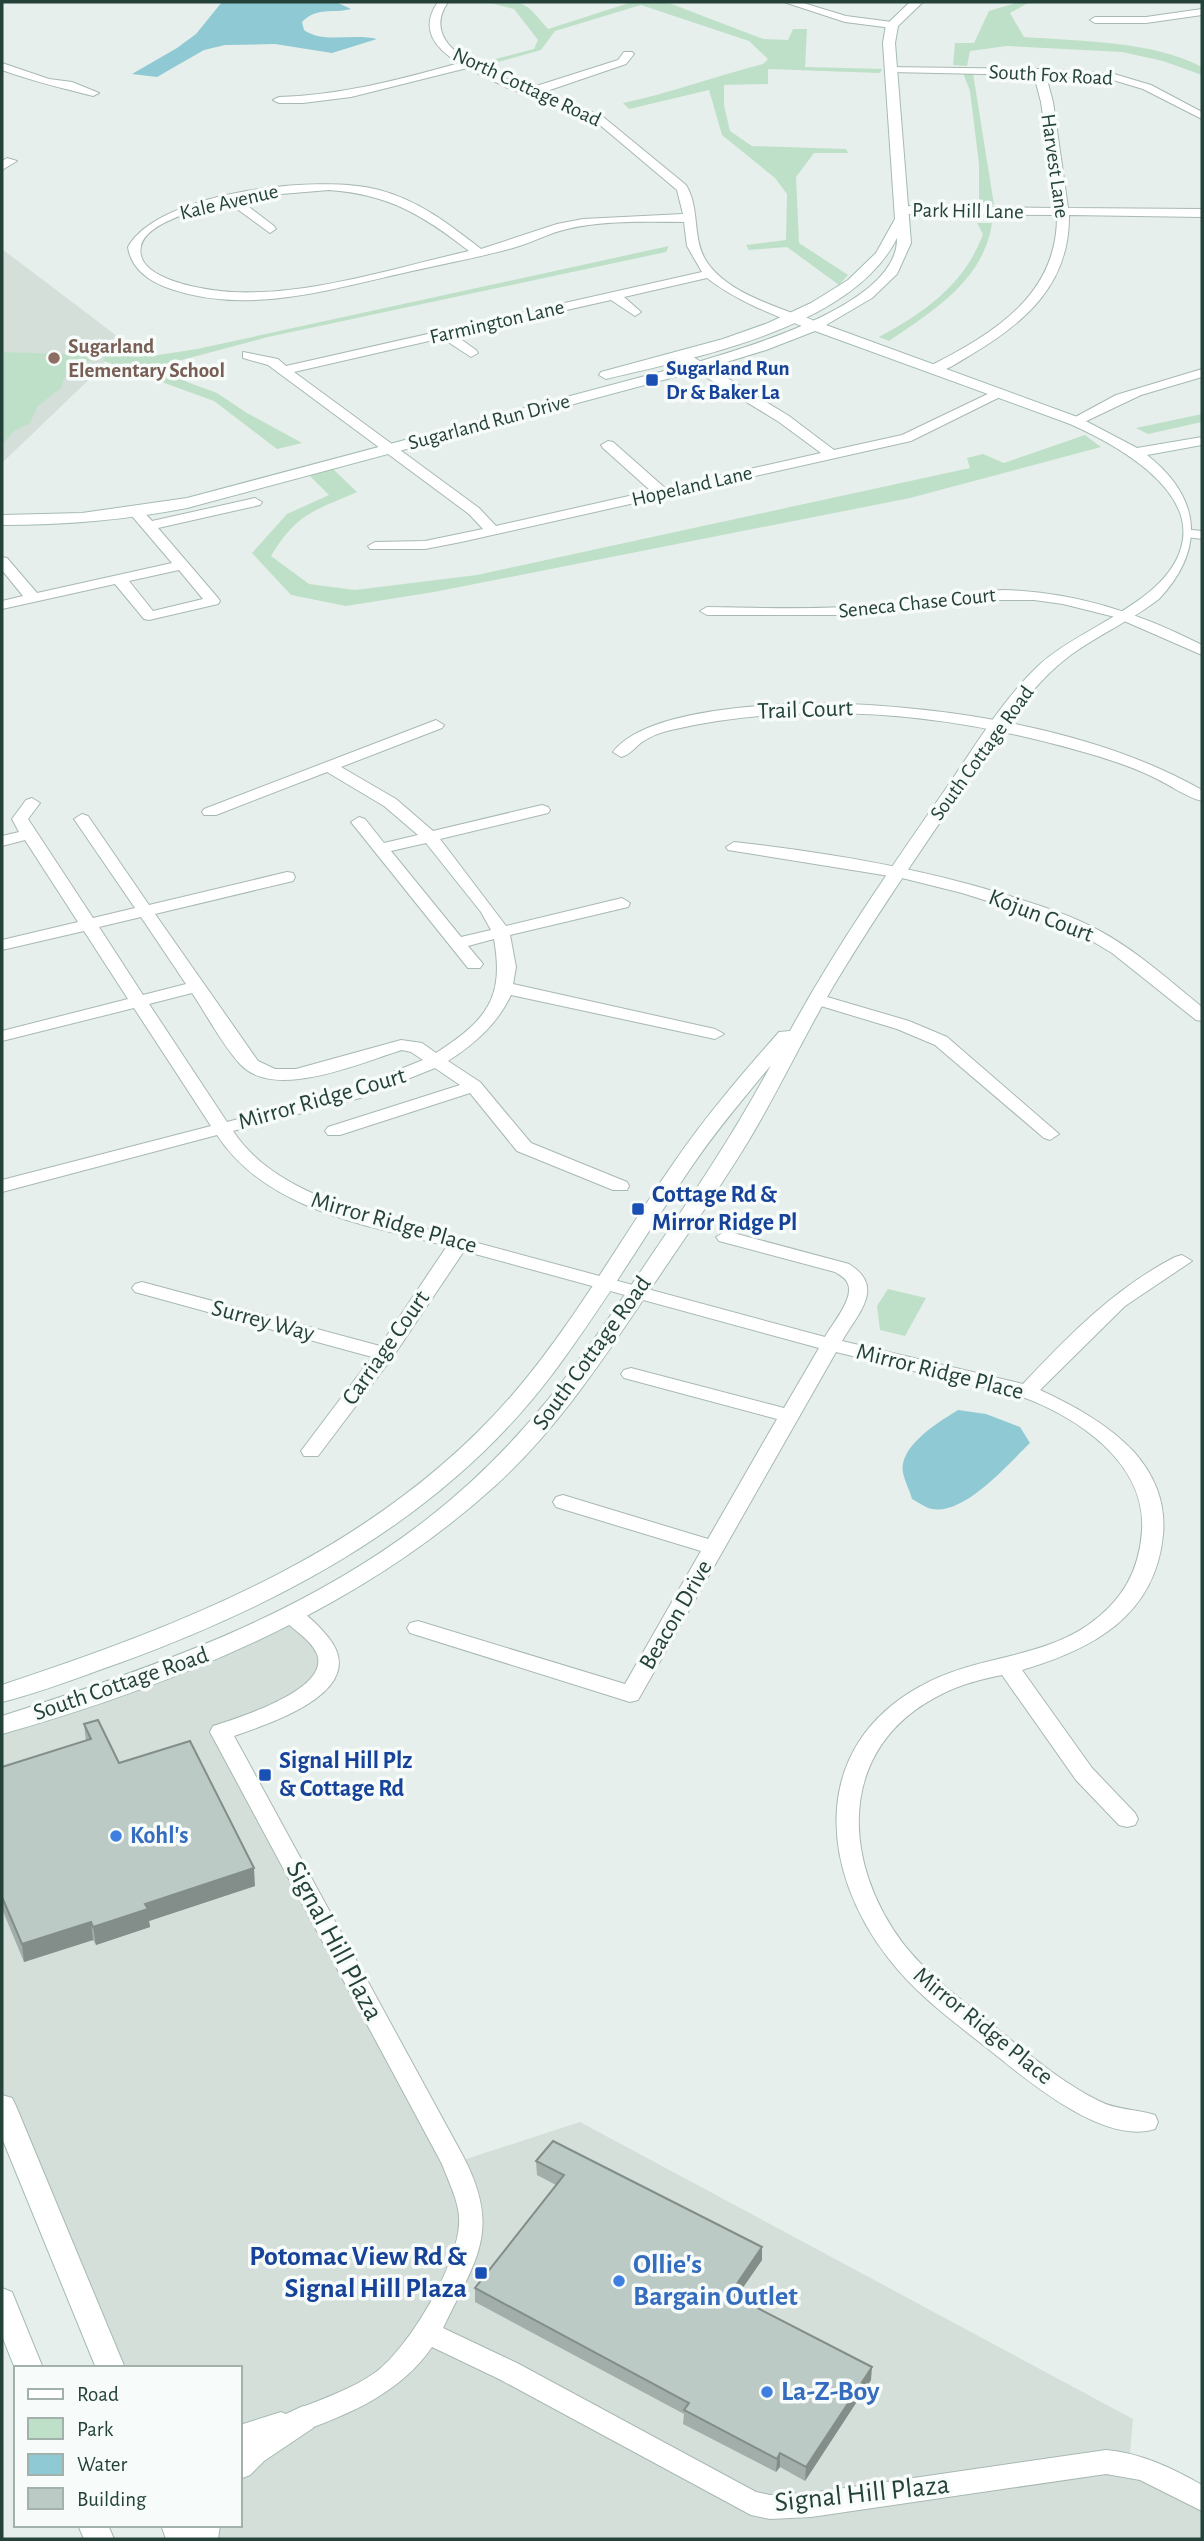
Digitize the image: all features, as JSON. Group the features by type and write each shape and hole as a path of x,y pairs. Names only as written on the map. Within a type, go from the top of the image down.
{"street":[{"name":"North Cottage Road","path":"443,2 434,14 433,26 438,41 450,53 469,64 598,118 682,188 688,201 694,248 709,274"},
{"path":"789,2 845,19 892,25 917,2"},
{"path":"1095,20 1146,20 1202,12"},
{"name":"Sugarland Run Drive","path":"2,520 72,519 137,513 213,497 699,366 776,342 815,326 864,298 890,271 906,239 906,226 901,210 888,52 892,25"},
{"path":"534,91 622,62 628,54"},
{"path":"279,100 311,100 344,95 469,64"},
{"path":"2,66 47,82 68,84 93,93"},
{"name":"South Fox Road","path":"891,69 1100,75 1147,87 1202,116"},
{"name":"Harvest Lane","path":"934,369 985,341 1019,313 1045,284 1061,252 1063,213 1039,72"},
{"name":"Kale Avenue","path":"477,252 410,206 377,194 314,187 276,190 174,213 152,225 138,239 135,247 138,261 148,272 176,286 214,294 256,296 316,288 477,252 584,222 689,218"},
{"path":"232,199 270,229"},
{"name":"Sugarland Run Drive","path":"2,507 103,503 166,494 746,336 793,317 842,290 883,254 894,237 901,210"},
{"name":"Park Hill Lane","path":"901,210 1202,214"},
{"path":"709,274 747,298 815,326"},
{"name":"Farmington Lane","path":"285,370 709,274"},
{"path":"613,295 635,312"},
{"name":"South Cottage Road","path":"2,1725 172,1669 234,1643 291,1614 384,1560 485,1483 540,1428 567,1396 638,1292 730,1155 817,999 899,870 997,727 1035,678 1055,659 1153,595 1184,563 1197,534 1176,491 1135,453 1114,438 1001,393 815,326"},
{"path":"444,334 471,353"},
{"path":"248,355 273,362 285,370 474,511 493,531"},
{"path":"680,355 784,419 832,455"},
{"path":"1075,421 1111,400 1143,388 1202,373"},
{"name":"Hopeland Lane","path":"375,546 425,545 493,531 923,433 1001,393"},
{"path":"1135,453 1202,441"},
{"path":"608,445 662,493"},
{"path":"149,526 255,502"},
{"path":"119,579 149,616 213,601 137,513"},
{"path":"2,561 33,598"},
{"path":"2,606 183,565"},
{"name":"Seneca Chase Court","path":"707,611 851,612 1013,593 1068,599 1124,614 1202,651"},
{"name":"Trail Court","path":"621,751 643,734 738,712 789,708 884,708 1042,736 1124,759 1161,774 1202,796"},
{"path":"210,812 436,725"},
{"path":"328,766 407,816 430,837 491,915 501,933 508,971 505,988 715,1034"},
{"path":"2,841 29,835 20,819 32,803"},
{"path":"382,848 542,810"},
{"path":"82,818 248,1062 262,1071 281,1075 299,1074 401,1045 416,1047 474,1086 524,1147 620,1186"},
{"path":"359,822 474,964"},
{"name":"Mirror Ridge Place","path":"29,835 221,1129 256,1169 299,1196 356,1216 831,1344 1027,1392 1089,1424 1135,1468 1148,1490 1153,1515 1153,1537 1148,1567 1122,1611 1069,1645 960,1677 932,1689 892,1716 874,1736 851,1778 846,1818 849,1851 864,1899 878,1928 923,1981 957,2011 1071,2097 1095,2111 1123,2120 1146,2122"},
{"name":"Kojun Court","path":"734,847 827,857 899,870 980,892 1071,923 1104,940 1202,1016"},
{"path":"2,945 287,877"},
{"path":"458,943 622,903"},
{"path":"2,1036 197,987"},
{"name":"Mirror Ridge Court","path":"2,1186 354,1094 439,1061 476,1031 505,988"},
{"path":"817,999 903,1025 941,1041 1049,1134"},
{"name":"South Cottage Road","path":"2,1694 103,1662 213,1619 298,1576 384,1522 430,1488 496,1427 544,1371 729,1102 817,999"},
{"path":"334,1131 474,1086"},
{"name":"Beacon Drive","path":"418,1628 630,1694 858,1296 859,1285 853,1275 842,1268 726,1237"},
{"name":"Carriage Court","path":"311,1451 385,1354 459,1243"},
{"path":"1027,1392 1110,1308 1136,1287 1182,1262"},
{"name":"Surrey Way","path":"142,1288 385,1354"},
{"path":"631,1374 790,1416"},
{"path":"563,1502 715,1548"},
{"name":"Signal Hill Plaza","path":"291,1614 326,1650 329,1667 325,1675 292,1704 221,1732 448,2151 463,2185 472,2225 468,2245 427,2333 416,2349 386,2379 360,2395 303,2419"},
{"path":"1008,1665 1084,1774 1127,1819"},
{"path":"2,2106 110,2366"},
{"path":"2,2300 28,2366"},
{"name":"Signal Hill Plaza","path":"427,2333 508,2371 751,2503 770,2507 810,2505 1106,2462 1119,2462 1156,2472 1202,2499"},
{"path":"242,2437 303,2419"},
{"path":"242,2464 254,2452 303,2419"}],"shaded area":[{"name":"Sugarland Elementary School","path":"2,249 117,336 114,347 100,369 2,463"},
{"path":"291,1614 326,1650 318,1684 221,1732 454,2163 580,2122 1133,2419 1129,2465 1156,2472 1202,2499 1202,2539 181,2539 177,2527 242,2527 242,2366 110,2366 2,2106 2,1725 73,1703"}],"green space":[{"path":"487,2 523,5 548,29 632,2 671,2 669,3 763,39 788,40 793,29 807,29 805,67 882,69 880,73 768,69 768,84 724,85 724,105 730,131 752,146 846,149 848,153 814,153 796,177 799,243 848,275 839,285 787,247 749,250 746,245 786,240 787,194 775,178 722,135 709,90 629,109 623,103 763,64 768,59 749,41 641,5 555,31 541,50 491,64 484,62 534,49 538,40 514,9"},
{"path":"1019,2 1039,2 1026,4 1010,13 1024,37 1139,47 1183,58 1202,67 1202,75 1163,61 1122,52 1007,46 970,51 967,66 953,65 955,43 974,43 989,11"},
{"path":"963,73 973,73 994,205 979,205 979,164 970,91"},
{"path":"977,223 992,223 979,261 967,277 939,306 923,318 889,341 879,337 927,307 954,282 975,252 983,234"},
{"path":"669,246 666,252 268,337 163,365 187,382 217,393 302,443 277,449 214,401 104,361 105,354 152,356 197,349"},
{"path":"2,352 99,355 64,378 61,388 38,406 30,423 14,431 2,445"},
{"path":"1202,414 1202,422 1148,434 1136,428"},
{"path":"1085,435 1101,447 910,498 434,592 346,606 291,595 252,553 287,514 329,495 310,476 333,469 357,492 318,509 298,522 271,556 309,584 355,590 477,575 970,468 967,458 983,454 1004,463"},
{"path":"888,1289 926,1298 905,1336 880,1330 877,1306"}],"water":[{"path":"222,2 336,2 351,9 314,14 302,22 304,30 320,36 377,39 332,53 275,44 225,45 204,50 157,77 132,74 196,34"},
{"path":"958,1410 986,1414 1020,1427 1030,1443 972,1496 945,1509 932,1509 912,1499 903,1473 903,1463 913,1444"}],"building":[{"name":"Kohl's","path":"98,1720 119,1763 190,1741 254,1868 145,1904 148,1909 93,1927 91,1922 22,1944 2,1897 2,1767 91,1739 84,1724"},
{"path":"553,2141 762,2247 730,2294 872,2367 806,2467 780,2453 777,2459 684,2410 689,2403 475,2288 564,2175 536,2161"}],"place":[{"name":"Sugarland Elementary School","path":"54,358"},
{"name":"Sugarland Run Dr & Baker La","path":"652,380"},
{"name":"Cottage Rd & Mirror Ridge Pl","path":"638,1209"},
{"name":"Signal Hill Plz & Cottage Rd","path":"265,1775"},
{"name":"Kohl's","path":"116,1836"},
{"name":"Potomac View Rd & Signal Hill Plaza","path":"481,2273"},
{"name":"Ollie's Bargain Outlet","path":"619,2281"},
{"name":"La-Z-Boy","path":"767,2392"}]}
